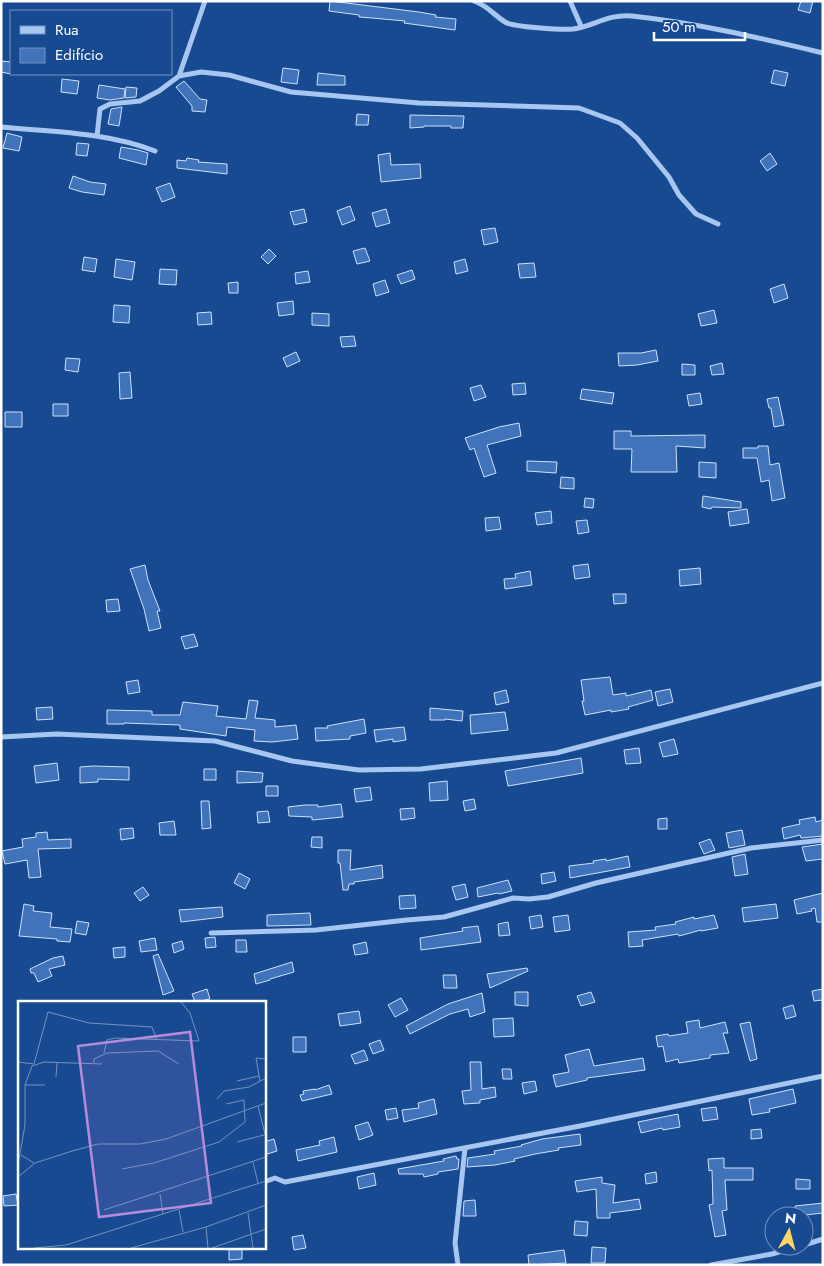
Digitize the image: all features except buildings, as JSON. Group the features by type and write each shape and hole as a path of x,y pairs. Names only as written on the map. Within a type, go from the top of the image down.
{"street":[{"path":"180,76 205,1"},
{"path":"474,1 486,6 508,24 548,30 574,29 612,16 630,16 699,25 823,53"},
{"path":"570,1 581,26"},
{"path":"97,136 100,109 110,104 140,102 180,76 201,72 229,75 291,92 419,102 579,108 620,124 637,138 669,177 678,195 696,214 718,224"},
{"path":"1,127 97,136 155,150"},
{"path":"1,737 57,734 215,741 302,762 358,770 421,769 556,753 823,683"},
{"path":"211,934 316,930 444,917 513,898 548,897 751,848 823,840"},
{"path":"265,1182 275,1178 285,1182 465,1148 823,1076"},
{"path":"458,1265 455,1243 465,1148"},
{"path":"711,1265 764,1255"}]}
